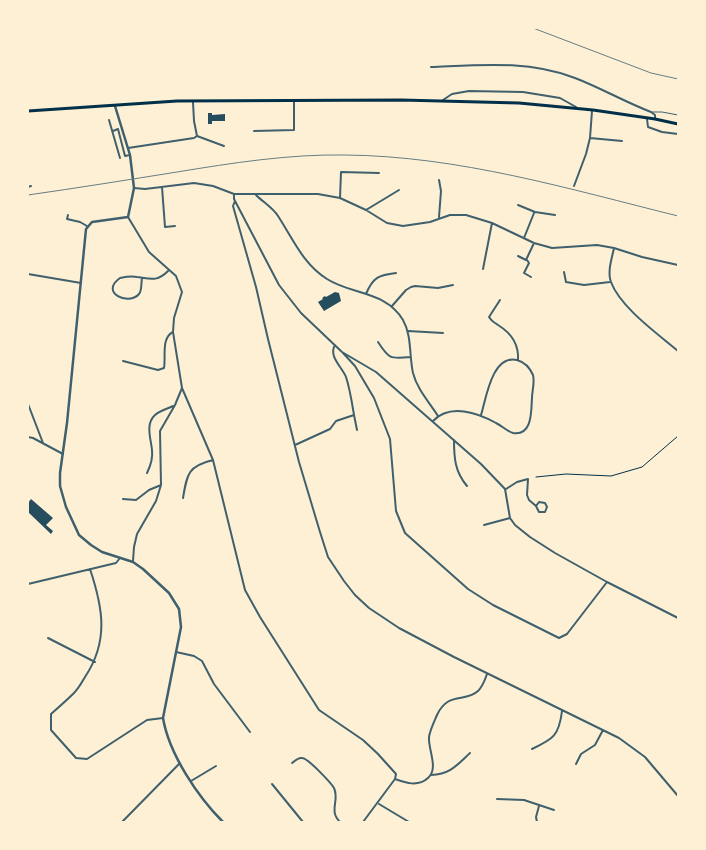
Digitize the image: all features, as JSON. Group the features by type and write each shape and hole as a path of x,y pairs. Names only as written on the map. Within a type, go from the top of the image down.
{"highway":[{"path":"28,110 192,100 441,101 516,103 577,108 678,124"}],"street":[{"path":"431,67 512,64 542,69 574,78 651,112 655,115 655,119"},
{"path":"441,101 452,94 460,92 523,92 560,98 577,108"},
{"path":"192,100 197,136"},
{"path":"254,131 294,130 294,100"},
{"path":"115,106 132,166 134,188 128,217 149,252 176,276 182,292 174,318 173,332 182,388 213,460 245,590 266,628 319,710 363,740 396,774 395,779 363,822"},
{"path":"574,186 585,160 590,138 591,112 593,110"},
{"path":"647,118 648,127 653,130 678,134"},
{"path":"109,120 120,158"},
{"path":"113,131 118,129 125,156 130,155"},
{"path":"128,148 197,136 224,146"},
{"path":"590,138 622,142"},
{"path":"340,198 341,172 379,173"},
{"path":"439,180 441,191 439,218"},
{"path":"134,188 145,189 194,183 205,184 234,194 304,194 340,198 366,210 386,223 403,226 430,222 456,214 492,223 534,244 552,248 597,245 614,248 642,258 678,265"},
{"path":"162,187 165,227 175,226"},
{"path":"366,210 399,190"},
{"path":"234,194 235,201 278,285 301,313 355,366 374,398 390,439 396,511 401,525 410,539 458,582 493,605 559,638 567,634 607,582"},
{"path":"256,195 278,215 293,241 311,266 334,283 381,299 392,306 408,331 413,373 419,388 438,416"},
{"path":"235,201 233,206 256,287 295,445 332,566 369,608 399,628 619,738 645,757 678,796"},
{"path":"518,205 535,212 555,216"},
{"path":"524,238 535,212"},
{"path":"65,223 68,215"},
{"path":"128,217 92,222 87,226 60,486 66,507 79,535 90,546 133,562 169,593 179,609 181,627 163,718 173,752 179,764 223,822"},
{"path":"67,219 87,226"},
{"path":"482,269 492,223"},
{"path":"526,260 534,244"},
{"path":"614,248 609,269 610,282 619,296 640,318 678,350"},
{"path":"518,256 529,263 524,273 531,277"},
{"path":"142,278 141,292 138,295 119,298 115,296 113,292 114,284 120,278 136,276 160,278 169,270"},
{"path":"564,272 566,282 584,285 610,282"},
{"path":"366,294 370,284 375,279 383,275 396,273"},
{"path":"28,274 81,283"},
{"path":"392,306 411,287 438,288 453,285"},
{"path":"500,300 489,317 492,322 513,338 518,353 518,360"},
{"path":"408,331 443,333"},
{"path":"123,361 158,370 164,368 166,359 165,339 168,334 173,332"},
{"path":"378,342 387,356 392,359 411,357"},
{"path":"335,345 333,351 346,377 357,430"},
{"path":"342,352 376,372 481,464 505,489 510,518 530,537 607,582 678,618"},
{"path":"433,421 447,411 458,411 481,415 513,433 521,432 528,427 531,414 533,377 526,366 518,360 507,360 502,363 492,378 481,415"},
{"path":"133,562 137,534 156,501 161,485 160,431 175,405 182,388"},
{"path":"28,404 43,443"},
{"path":"147,473 152,464 149,434 151,421 155,416 175,405"},
{"path":"295,445 330,429 336,421 354,415"},
{"path":"28,437 63,454"},
{"path":"454,439 454,460 460,478 467,486"},
{"path":"183,498 186,478 190,471 198,464 213,460"},
{"path":"505,489 517,482 528,479 527,495 532,504 536,506 539,512 543,513 546,510 544,502 539,502 536,506"},
{"path":"123,500 136,500 149,490 161,485"},
{"path":"484,524 510,518"},
{"path":"28,584 116,563 120,558"},
{"path":"90,569 101,607 100,642 95,662 75,692 51,714 51,730 76,758 87,759 147,720 163,718"},
{"path":"48,638 95,662"},
{"path":"176,652 194,656 202,661 214,684 250,732"},
{"path":"431,775 433,764 429,735 438,714 448,701 477,692 484,683 488,673"},
{"path":"532,749 554,737 561,721 562,710"},
{"path":"576,764 581,754 595,745 603,730"},
{"path":"395,779 416,784 431,775 450,771 470,753"},
{"path":"292,763 302,758 308,760 334,787 334,814 340,822"},
{"path":"122,822 179,764"},
{"path":"191,781 216,766"},
{"path":"272,784 303,822"},
{"path":"497,798 524,800 554,810"},
{"path":"378,803 409,822"},
{"path":"537,822 536,817 539,806"}],"lane":[{"path":"651,112 678,115"}],"path":[{"path":"536,477 566,474 611,476 642,467 678,436"}],"building":[{"path":"208,113 212,113 212,115 225,114 225,121 212,121 212,124 208,124"},
{"path":"335,292 339,293 341,301 324,311 318,302 325,296"},
{"path":"31,499 53,518 46,525 53,531 51,534 28,512 28,503"}],"railway":[{"path":"533,28 651,73 678,79"},
{"path":"28,195 240,162 303,156 345,155 430,161 472,168 555,185 678,216"}]}
